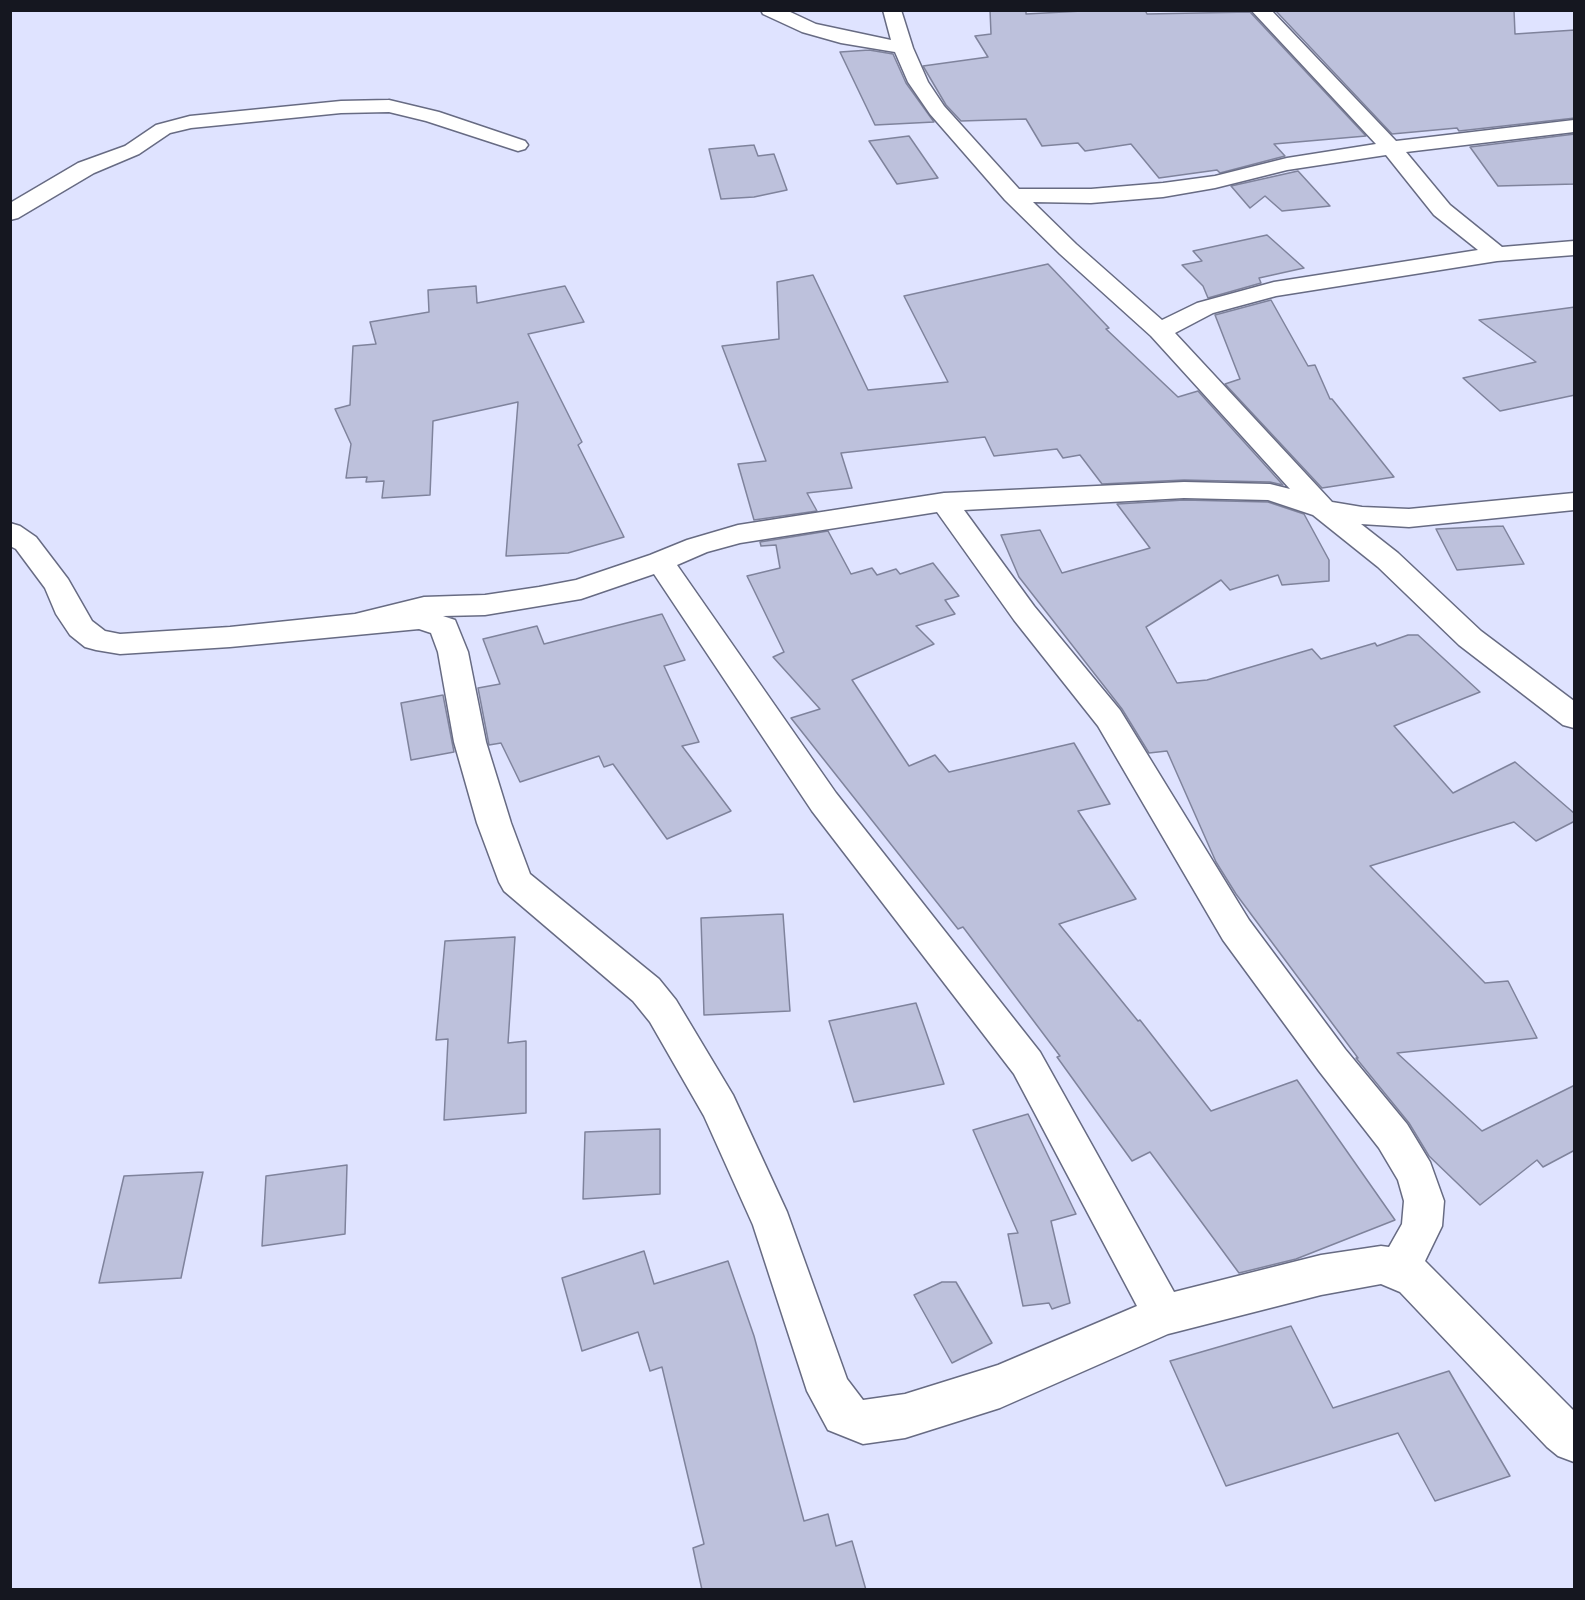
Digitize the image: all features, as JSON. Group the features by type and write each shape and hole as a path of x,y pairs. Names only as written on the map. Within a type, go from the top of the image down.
{"street":[{"path":"770,10 809,28 841,37 903,48"},
{"path":"892,10 903,48 918,82 937,110 1013,195 1068,249 1160,331 1323,509 1388,560 1470,638 1575,717"},
{"path":"1260,10 1391,148 1443,210 1472,236 1497,254"},
{"path":"10,213 86,168 132,150 163,129 190,122 341,107 389,106 432,116 518,144"},
{"path":"1013,195 1091,196 1163,190 1215,182 1287,164 1391,148 1575,126"},
{"path":"1160,331 1205,308 1274,290 1497,254 1575,248"},
{"path":"355,624 424,607 485,605 581,589 660,562 697,546 738,534 944,502 1184,490 1270,492 1323,509 1362,516 1409,518 1575,501"},
{"path":"944,502 1024,613 1109,718 1236,930 1332,1060 1393,1136 1416,1175 1424,1201 1422,1226 1400,1269"},
{"path":"10,532 26,543 58,586 70,614 81,628 96,640 120,644 152,643 421,619 444,627 453,652 473,752 494,823 516,882 646,990 663,1011 719,1107 772,1225 829,1391 844,1414 863,1422 905,1416 1000,1386 1164,1315 1321,1275 1381,1265 1400,1269 1415,1278 1563,1431 1575,1440"},
{"path":"660,562 824,802 1027,1063 1164,1315"}],"building":[{"path":"990,10 1026,10 1026,14 1101,10 1145,10 1147,14 1250,12 1366,136 1274,144 1285,156 1220,173 1217,170 1159,178 1131,144 1085,151 1078,143 1042,146 1026,119 961,121 946,105 923,66 988,57 975,36 991,34"},
{"path":"1275,10 1514,10 1515,34 1575,30 1575,118 1459,131 1457,128 1392,134"},
{"path":"869,50 893,54 906,83 934,122 875,125 840,52"},
{"path":"1575,134 1575,184 1498,186 1470,147"},
{"path":"909,136 938,178 897,184 869,141"},
{"path":"754,145 758,156 774,154 787,190 754,197 721,199 709,149"},
{"path":"1298,171 1330,206 1282,211 1265,196 1250,208 1231,186"},
{"path":"1267,235 1304,268 1259,278 1261,283 1208,298 1203,286 1182,265 1202,261 1193,251"},
{"path":"1048,264 1109,328 1106,329 1178,397 1198,391 1283,485 1270,482 1184,480 1102,484 1080,455 1063,458 1057,449 994,456 985,437 841,453 852,488 807,493 817,511 754,520 738,464 766,461 722,346 779,339 777,282 813,275 868,390 948,382 904,296"},
{"path":"476,286 477,303 565,286 584,322 528,334 582,442 578,445 624,537 568,553 506,556 518,402 433,421 430,495 382,498 384,481 366,482 367,477 346,478 351,444 335,409 350,405 353,346 376,344 370,322 429,312 428,290"},
{"path":"1271,300 1308,366 1315,365 1330,399 1394,477 1322,488 1225,384 1240,379 1215,315"},
{"path":"1575,307 1575,395 1500,411 1463,378 1536,362 1479,320"},
{"path":"1184,500 1268,502 1304,514 1329,560 1329,581 1282,585 1278,575 1230,590 1221,580 1146,627 1177,683 1207,680 1312,649 1321,659 1375,643 1377,646 1408,635 1418,635 1480,692 1394,726 1453,793 1515,762 1575,814 1575,821 1536,841 1514,822 1370,866 1485,983 1508,981 1537,1038 1397,1053 1482,1131 1575,1085 1575,1150 1543,1167 1537,1160 1480,1205 1429,1156 1409,1123 1356,1058 1358,1058 1236,894 1216,862 1167,751 1149,753 1122,709 1019,577 1001,535 1040,530 1062,573 1150,548 1117,504"},
{"path":"1503,526 1524,564 1457,570 1436,529"},
{"path":"828,531 851,574 872,568 877,575 896,569 900,574 933,563 959,596 945,600 955,614 916,626 934,644 852,680 909,766 935,755 949,772 1074,743 1110,804 1078,811 1136,899 1059,924 1138,1021 1140,1020 1211,1111 1297,1080 1395,1220 1296,1259 1239,1273 1150,1152 1132,1161 1057,1057 1060,1056 963,927 958,929 791,718 820,709 773,657 784,652 747,576 780,568 776,545 761,546 760,542"},
{"path":"662,614 685,660 664,666 699,742 682,746 731,811 667,839 613,764 604,767 599,756 520,782 501,743 489,745 478,688 500,684 483,639 537,626 544,644"},
{"path":"443,695 454,752 411,760 401,703"},
{"path":"783,914 790,1011 704,1015 701,918"},
{"path":"515,937 508,1043 526,1041 526,1113 444,1120 448,1039 436,1040 445,941"},
{"path":"916,1003 944,1084 854,1102 829,1021"},
{"path":"1028,1114 1076,1214 1051,1221 1070,1303 1052,1309 1049,1303 1023,1306 1008,1234 1018,1233 973,1130"},
{"path":"660,1129 660,1194 583,1199 585,1132"},
{"path":"347,1165 345,1234 262,1246 266,1176"},
{"path":"203,1172 181,1278 99,1283 124,1176"},
{"path":"644,1251 654,1284 728,1261 754,1336 804,1521 828,1514 836,1546 852,1541 866,1590 702,1590 693,1548 704,1544 662,1367 650,1371 638,1332 582,1351 562,1278"},
{"path":"942,1282 956,1282 992,1343 952,1363 914,1295"},
{"path":"1291,1326 1333,1408 1449,1371 1510,1476 1435,1501 1398,1433 1226,1486 1170,1361"}]}
